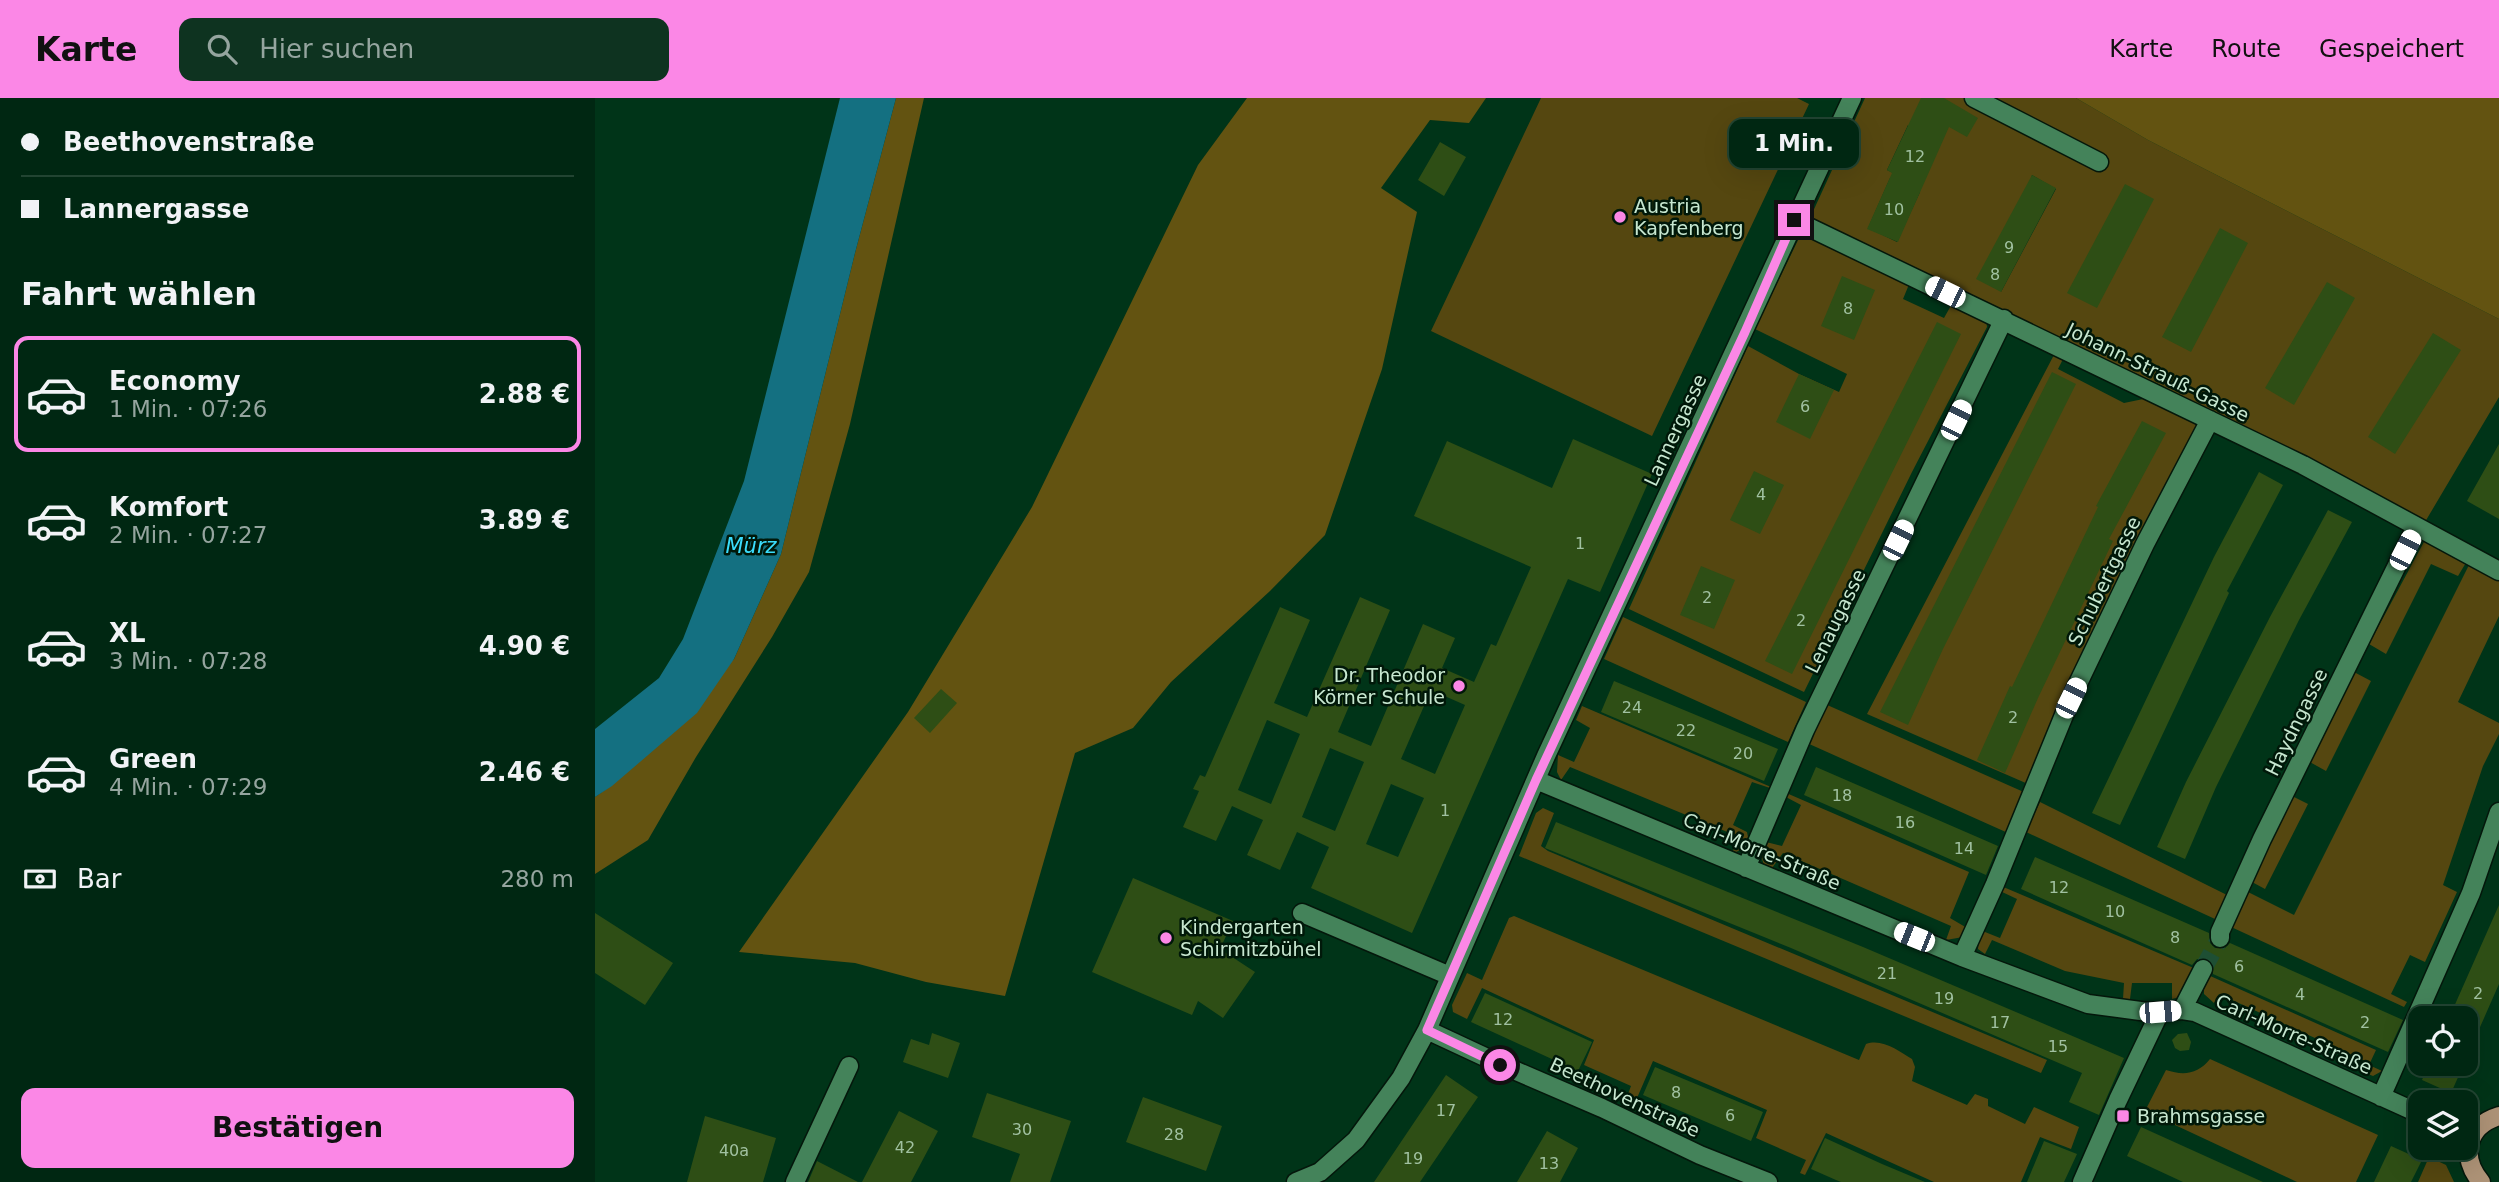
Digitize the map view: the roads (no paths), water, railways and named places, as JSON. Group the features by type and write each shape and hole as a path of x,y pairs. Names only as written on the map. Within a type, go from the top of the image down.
{"main road":[{"path":"2478,1128 2499,1115"},
{"path":"2469,1160 2481,1182"}],"street":[{"name":"Lannergasse","path":"1536,780 1852,98"},
{"path":"1974,98 2099,162"},
{"name":"Johann-Strauß-Gasse","path":"1794,220 2303,465 2499,571"},
{"name":"Lenaugasse","path":"1746,868 1805,730 2004,319"},
{"name":"Schubertgasse","path":"1962,957 2028,807 2071,698 2145,544 2210,420"},
{"name":"Haydngasse","path":"2220,935 2262,839 2416,527"},
{"path":"1296,1182 1326,1177 1401,1078 1427,1030 1536,780"},
{"name":"Carl-Morre-Straße","path":"1536,780 1962,957 2088,1004 2160,1012 2195,1012 2408,1109"},
{"path":"2381,1097 2471,893 2499,812"},
{"path":"1302,913 1450,976"},
{"path":"2182,1010 2203,969"},
{"path":"2087,1180 2118,1100 2160,1012"},
{"name":"Beethovenstraße","path":"1427,1030 1700,1155 1768,1182"},
{"path":"795,1182 849,1066"}],"water":[{"name":"Mürz","path":"840,98 896,98 781,554 734,659 697,713 612,786 595,797 595,729 659,678 683,639 744,481"}],"tunnel":[{"path":"2203,969 2220,938"}],"place":[{"name":"Austria Kapfenberg","path":"1620,217"},
{"name":"Dr. Theodor Körner Schule","path":"1459,686"},
{"name":"Kindergarten Schirmitzbühel","path":"1166,938"},
{"name":"Brahmsgasse","path":"2123,1116"}]}
